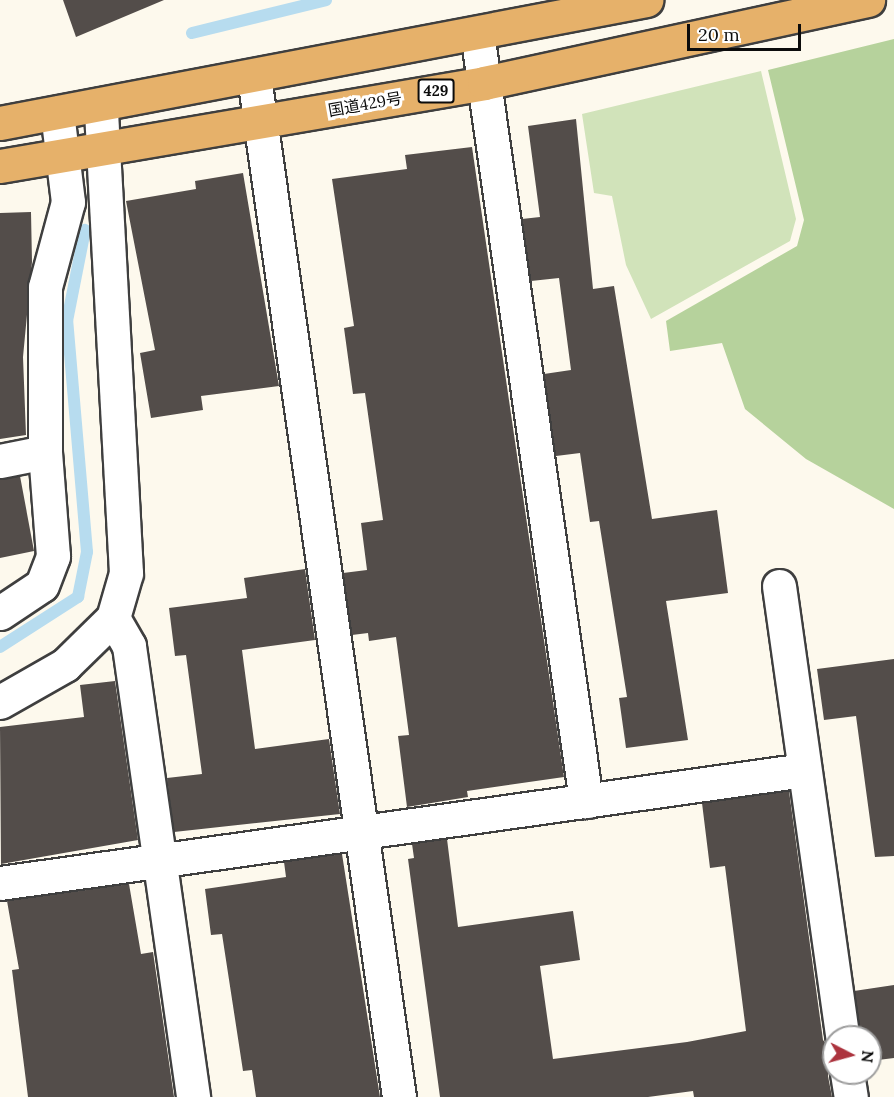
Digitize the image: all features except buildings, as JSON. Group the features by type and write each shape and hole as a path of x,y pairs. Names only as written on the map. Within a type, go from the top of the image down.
{"highway":[{"path":"0,123 254,77 646,0"},
{"name":"国道429号","path":"0,166 484,83 868,0"}],"street":[{"path":"477,33 586,801"},
{"path":"254,77 364,834 399,1097"},
{"path":"0,702 65,665 113,618 126,573 111,383 106,148 101,105"},
{"path":"0,613 42,585 53,556 45,452 45,287 68,202 57,113"},
{"path":"0,461 45,452"},
{"path":"779,586 840,1025"},
{"path":"113,618 129,646 193,1097"},
{"path":"0,883 364,834 804,770"}],"green space":[{"path":"894,39 894,509 806,459 745,409 722,343 670,351 666,321 797,246 804,220 768,70"},
{"path":"761,71 796,219 790,241 651,319 626,265 612,196 594,193 582,114"}],"waterway":[{"path":"192,33 326,0"},
{"path":"0,647 78,597 87,552 67,321 85,230"}]}
